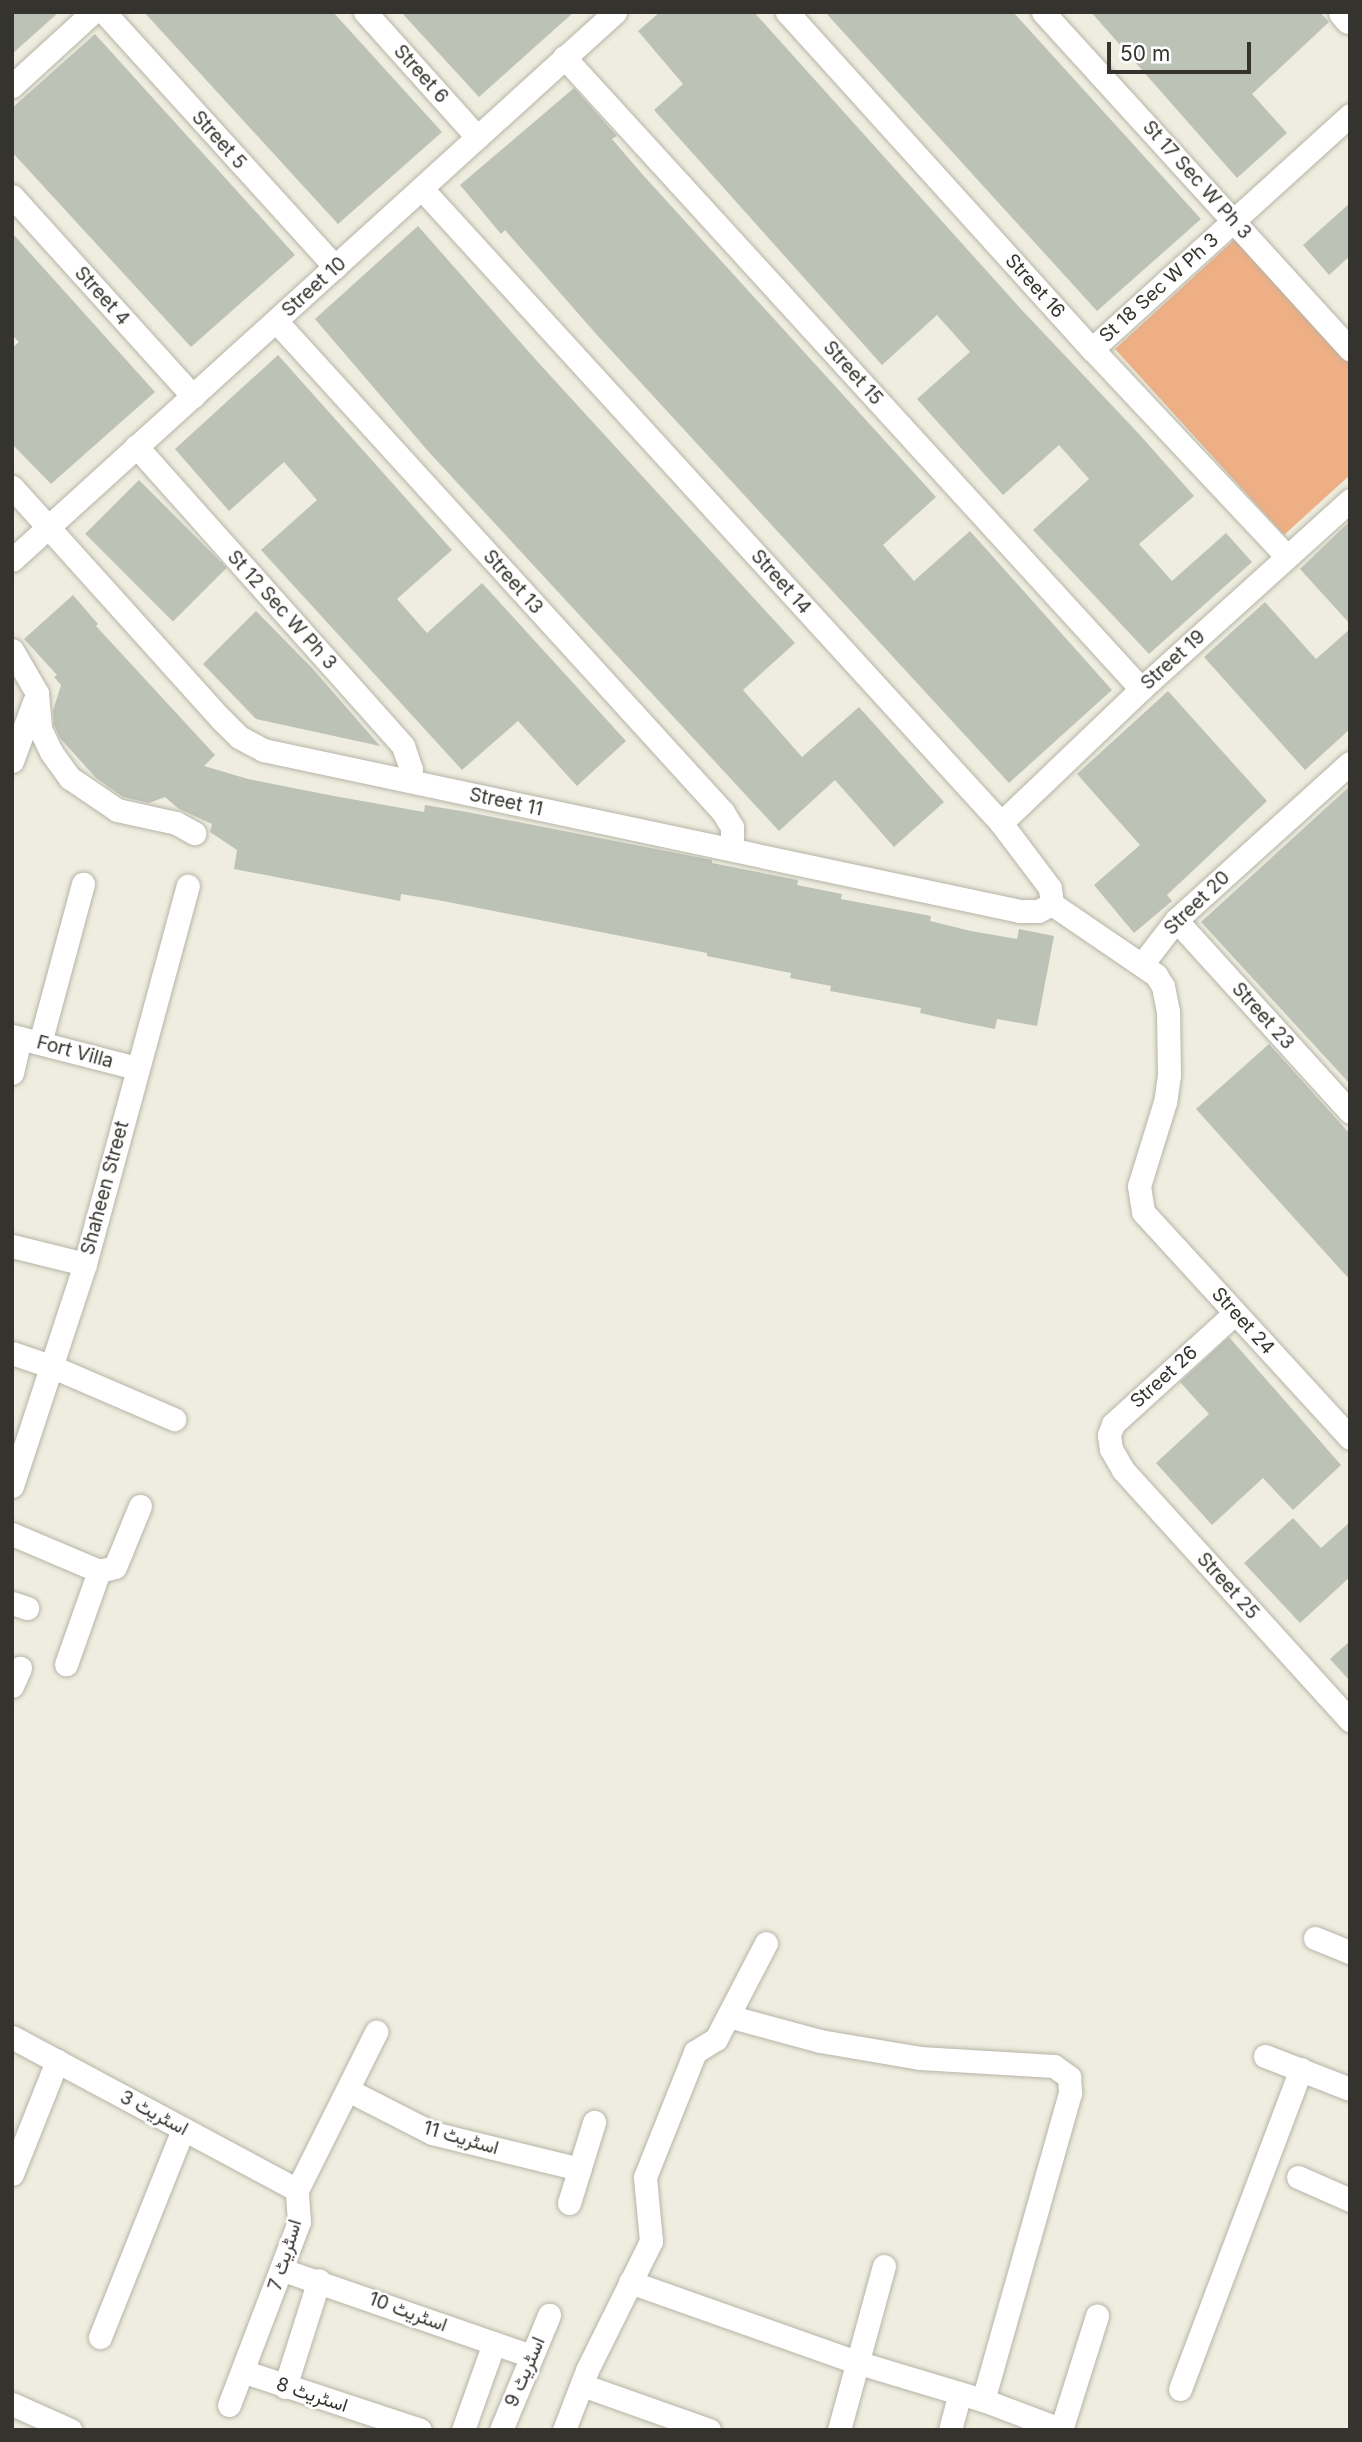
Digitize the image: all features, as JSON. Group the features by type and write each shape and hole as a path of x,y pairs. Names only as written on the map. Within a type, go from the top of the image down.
{"main road":[{"path":"1345,12 1350,18"}],"street":[{"path":"12,86 93,12"},
{"name":"Street 5","path":"104,12 335,267"},
{"name":"Street 6","path":"365,12 477,136"},
{"name":"Street 10","path":"12,560 423,190 477,136 615,12"},
{"name":"Street 16","path":"787,12 1092,349 1287,557"},
{"name":"St 17 Sec W Ph 3","path":"1043,12 1350,349"},
{"name":"Street 15","path":"564,57 1141,689"},
{"name":"St 18 Sec W Ph 3","path":"1092,349 1350,115"},
{"name":"Street 14","path":"423,190 1001,823 1050,888 1052,904"},
{"name":"Street 4","path":"12,196 193,396"},
{"name":"Street 13","path":"276,321 723,812 732,827 732,849"},
{"name":"St 12 Sec W Ph 3","path":"136,446 403,746 411,769 408,781"},
{"name":"Street 11","path":"12,487 222,720 250,745 1020,911 1038,911 1052,904"},
{"name":"Street 19","path":"1001,823 1141,689 1350,500"},
{"path":"12,650 37,693 40,729 51,752 70,778 117,810 176,823 194,833"},
{"path":"12,761 37,693"},
{"name":"Street 20","path":"1143,963 1176,920 1350,763"},
{"path":"12,1073 83,884"},
{"name":"Shaheen Street","path":"12,1486 85,1264 188,886"},
{"path":"1052,904 1143,963"},
{"name":"Street 23","path":"1176,920 1350,1112"},
{"name":"Street 24","path":"1143,963 1163,986 1168,1012 1170,1055 1165,1102 1139,1186 1139,1202 1143,1212 1350,1438"},
{"name":"Fort Villa","path":"24,1039 137,1068"},
{"path":"12,1246 85,1264"},
{"name":"Street 26","path":"1111,1449 1109,1435 1113,1424 1235,1313"},
{"path":"12,1353 53,1367 174,1419"},
{"name":"Street 25","path":"1111,1449 1123,1470 1350,1720"},
{"path":"12,1534 99,1571 115,1567 139,1506"},
{"path":"66,1664 99,1571"},
{"path":"1315,1938 1350,1952"},
{"path":"564,2430 582,2385 651,2241 645,2177 695,2052 716,2039 766,1943"},
{"path":"728,2015 820,2041 920,2058 1054,2066 1069,2077 1070,2093 983,2400"},
{"name":"اسٹریٹ 7","path":"229,2405 244,2372 299,2222 297,2190 376,2032"},
{"name":"اسٹریٹ 3","path":"12,2037 297,2190"},
{"path":"1265,2056 1350,2089"},
{"path":"12,2174 57,2061"},
{"path":"1180,2389 1301,2069"},
{"name":"اسٹریٹ 11","path":"348,2090 432,2133 580,2169"},
{"path":"569,2203 594,2122"},
{"path":"100,2337 183,2129"},
{"path":"1298,2177 1350,2200"},
{"path":"839,2430 884,2266"},
{"name":"اسٹریٹ 10","path":"282,2270 319,2280 532,2357"},
{"path":"285,2386 319,2280"},
{"path":"630,2282 856,2362 983,2400 1062,2429 1097,2316"},
{"name":"اسٹریٹ 9","path":"501,2430 549,2315"},
{"path":"463,2430 494,2343"},
{"name":"اسٹریٹ 8","path":"244,2372 420,2430"},
{"path":"582,2385 709,2430"},
{"path":"950,2430 960,2393"},
{"path":"12,2404 69,2430"}],"shaded area":[{"path":"1236,238 1350,363 1350,475 1284,535 1115,349"}],"building":[{"path":"12,12 59,12 12,54"},
{"path":"144,12 333,12 442,132 338,224"},
{"path":"401,12 574,12 479,97"},
{"path":"660,12 754,12 1020,308 1139,434 1194,496 1139,544 1172,581 1226,533 1252,562 1149,654 1033,530 1089,479 1059,445 1003,495 917,399 970,352 937,315 882,365 654,110 683,84 638,31"},
{"path":"825,12 1013,12 1201,219 1097,311"},
{"path":"1091,12 1320,12 1329,22 1252,94 1287,133 1237,178"},
{"path":"95,34 295,255 191,347 12,152 12,108"},
{"path":"574,88 617,136 612,139 643,175 936,497 883,545 914,581 970,531 1112,690 1009,783 597,335 505,230 501,234 460,185"},
{"path":"1350,203 1350,256 1329,275 1303,245"},
{"path":"418,226 536,360 795,643 743,690 802,757 859,707 944,802 894,847 835,780 779,831 427,450 315,319"},
{"path":"12,233 155,392 51,484 12,444 12,348 19,342 12,335"},
{"path":"278,355 452,550 397,599 427,633 482,583 626,741 577,786 518,721 462,770 261,550 317,500 284,462 229,511 175,449"},
{"path":"139,480 227,568 173,621 85,534"},
{"path":"1350,521 1350,624 1300,569"},
{"path":"73,595 98,624 96,626 215,755 204,766 248,779 334,796 424,812 425,805 467,812 712,860 712,863 798,880 797,885 842,894 841,899 931,916 930,921 971,931 1017,939 1019,929 1054,936 1037,1026 997,1019 995,1029 920,1013 921,1008 830,991 831,986 790,978 791,973 707,956 707,953 443,901 401,894 400,901 234,869 237,850 210,832 212,824 179,809 165,797 149,803 123,797 96,778 60,738 54,725 53,711 61,685 54,677 57,675 24,639"},
{"path":"1265,602 1316,659 1350,629 1350,729 1305,770 1204,657"},
{"path":"256,611 312,668 380,746 256,719 203,664"},
{"path":"1168,691 1267,801 1167,895 1172,901 1134,933 1094,885 1140,845 1077,774"},
{"path":"1350,786 1350,1084 1201,922"},
{"path":"1269,1044 1350,1134 1350,1280 1196,1109"},
{"path":"1229,1337 1341,1465 1293,1510 1263,1478 1212,1525 1156,1463 1209,1414 1180,1382"},
{"path":"1293,1518 1321,1548 1350,1522 1350,1577 1300,1623 1244,1563"},
{"path":"1350,1641 1350,1681 1330,1659"}]}
